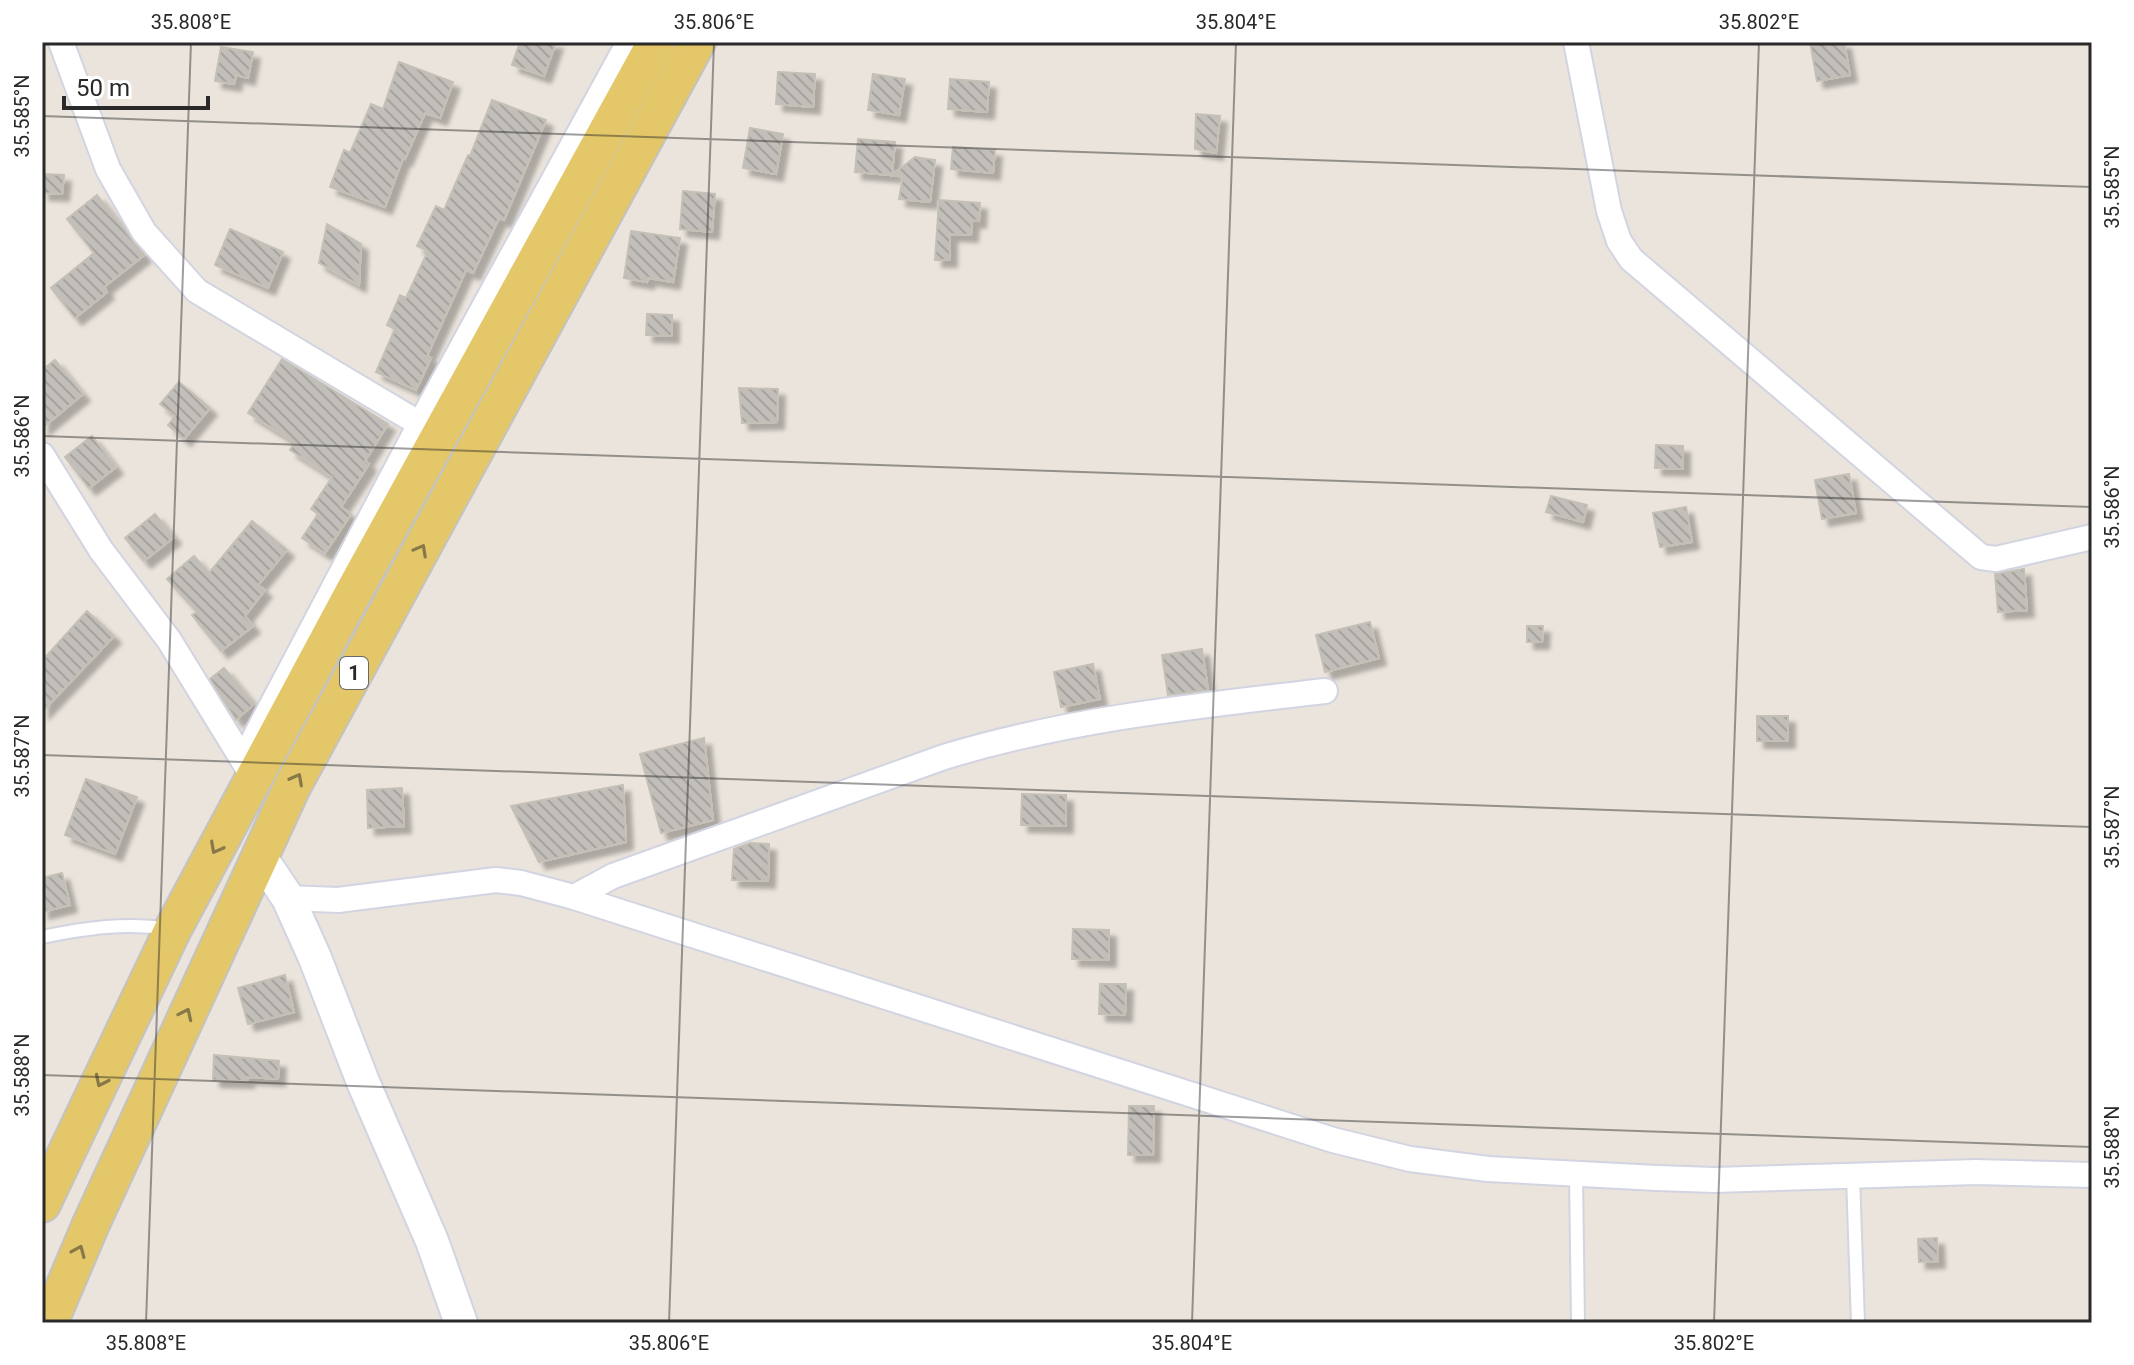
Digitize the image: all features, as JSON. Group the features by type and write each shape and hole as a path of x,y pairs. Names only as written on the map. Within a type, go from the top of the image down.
{"main road":[{"name":"1","path":"42,1204 248,769 360,579 656,42"},
{"name":"1","path":"49,1323 91,1224 292,787 697,42"}],"street":[{"path":"61,42 108,169 144,232 197,291 420,424"},
{"path":"248,769 420,424 629,42"},
{"path":"1576,42 1609,211 1619,241 1631,259 1981,557 1996,559 2092,537"},
{"path":"42,455 101,550 169,640 248,769"},
{"path":"574,897 613,876 944,757 998,741 1121,716 1325,691"},
{"path":"259,855 288,898 315,958 363,1082 432,1241 461,1323"},
{"path":"288,898 338,900 496,880 521,883 574,897 1333,1140 1410,1159 1488,1169 1714,1180 1976,1172 2092,1175"}],"lane":[{"path":"42,937 89,927 139,924 173,929"},
{"path":"1576,1173 1578,1323"},
{"path":"1853,1176 1858,1323"}],"building":[{"path":"520,42 556,42 544,76 512,65"},
{"path":"1810,42 1844,42 1850,75 1817,81"},
{"path":"221,47 253,52 248,78 236,75 234,84 215,81"},
{"path":"399,62 453,82 440,118 425,113 403,158 385,207 330,187 344,150 350,153 371,104 383,109"},
{"path":"778,72 815,74 813,107 776,104"},
{"path":"873,74 905,79 899,115 868,110"},
{"path":"950,79 989,82 987,112 948,109"},
{"path":"492,100 546,120 504,220 499,218 473,273 466,270 427,356 431,358 416,390 376,372 395,329 387,325 400,295 406,298 428,251 417,246 436,206 444,210"},
{"path":"1196,114 1220,116 1216,153 1195,149"},
{"path":"750,128 783,134 776,174 743,168"},
{"path":"858,139 895,142 892,175 915,157 935,160 930,202 899,199 903,176 855,172"},
{"path":"953,147 995,150 993,173 951,169"},
{"path":"42,174 64,175 62,194 42,193"},
{"path":"683,191 715,194 712,232 680,229"},
{"path":"97,195 144,255 104,287 107,292 75,318 51,288 94,253 67,219"},
{"path":"939,200 980,203 979,221 972,220 971,235 950,234 950,260 935,260"},
{"path":"327,224 361,244 359,285 319,263"},
{"path":"230,229 283,252 268,288 215,265"},
{"path":"631,231 680,238 673,282 624,278"},
{"path":"647,314 672,315 672,336 646,335"},
{"path":"282,359 388,424 365,461 369,464 341,507 351,514 325,553 302,538 318,514 311,509 332,477 290,450 295,442 248,413"},
{"path":"55,360 83,394 42,428 42,370"},
{"path":"179,382 210,408 184,439 168,425 175,416 160,404"},
{"path":"739,388 778,389 777,422 742,423"},
{"path":"92,436 116,467 89,488 65,457"},
{"path":"1656,445 1683,446 1683,469 1655,468"},
{"path":"1849,474 1856,513 1822,519 1815,480"},
{"path":"1551,496 1587,505 1583,522 1546,512"},
{"path":"1686,507 1692,542 1660,547 1653,513"},
{"path":"155,514 174,537 144,561 125,538"},
{"path":"252,521 287,550 258,585 265,590 245,616 253,626 221,651 192,615 197,612 167,579 194,556 209,573"},
{"path":"2024,569 2027,610 1998,612 1995,574"},
{"path":"87,611 114,636 42,712 42,661"},
{"path":"1370,622 1379,658 1325,672 1316,635"},
{"path":"1527,626 1543,626 1542,642 1527,642"},
{"path":"1202,649 1208,690 1168,695 1162,655"},
{"path":"1093,664 1100,699 1061,707 1054,672"},
{"path":"224,668 254,704 236,720 210,679"},
{"path":"1757,716 1788,716 1788,741 1757,741"},
{"path":"704,738 713,820 661,833 640,754"},
{"path":"86,779 137,797 115,854 65,835"},
{"path":"623,785 626,842 539,862 511,806"},
{"path":"402,788 404,826 368,828 367,790"},
{"path":"1022,794 1066,795 1066,826 1021,825"},
{"path":"750,843 769,844 768,881 732,880 734,849"},
{"path":"62,873 70,905 42,912 42,878"},
{"path":"1073,929 1109,930 1109,960 1072,959"},
{"path":"285,975 294,1012 248,1024 238,988"},
{"path":"1100,984 1126,984 1125,1015 1099,1014"},
{"path":"214,1055 279,1061 278,1079 248,1077 247,1081 213,1080"},
{"path":"1129,1106 1154,1106 1153,1155 1128,1155"},
{"path":"1937,1238 1938,1261 1919,1262 1918,1239"}]}
